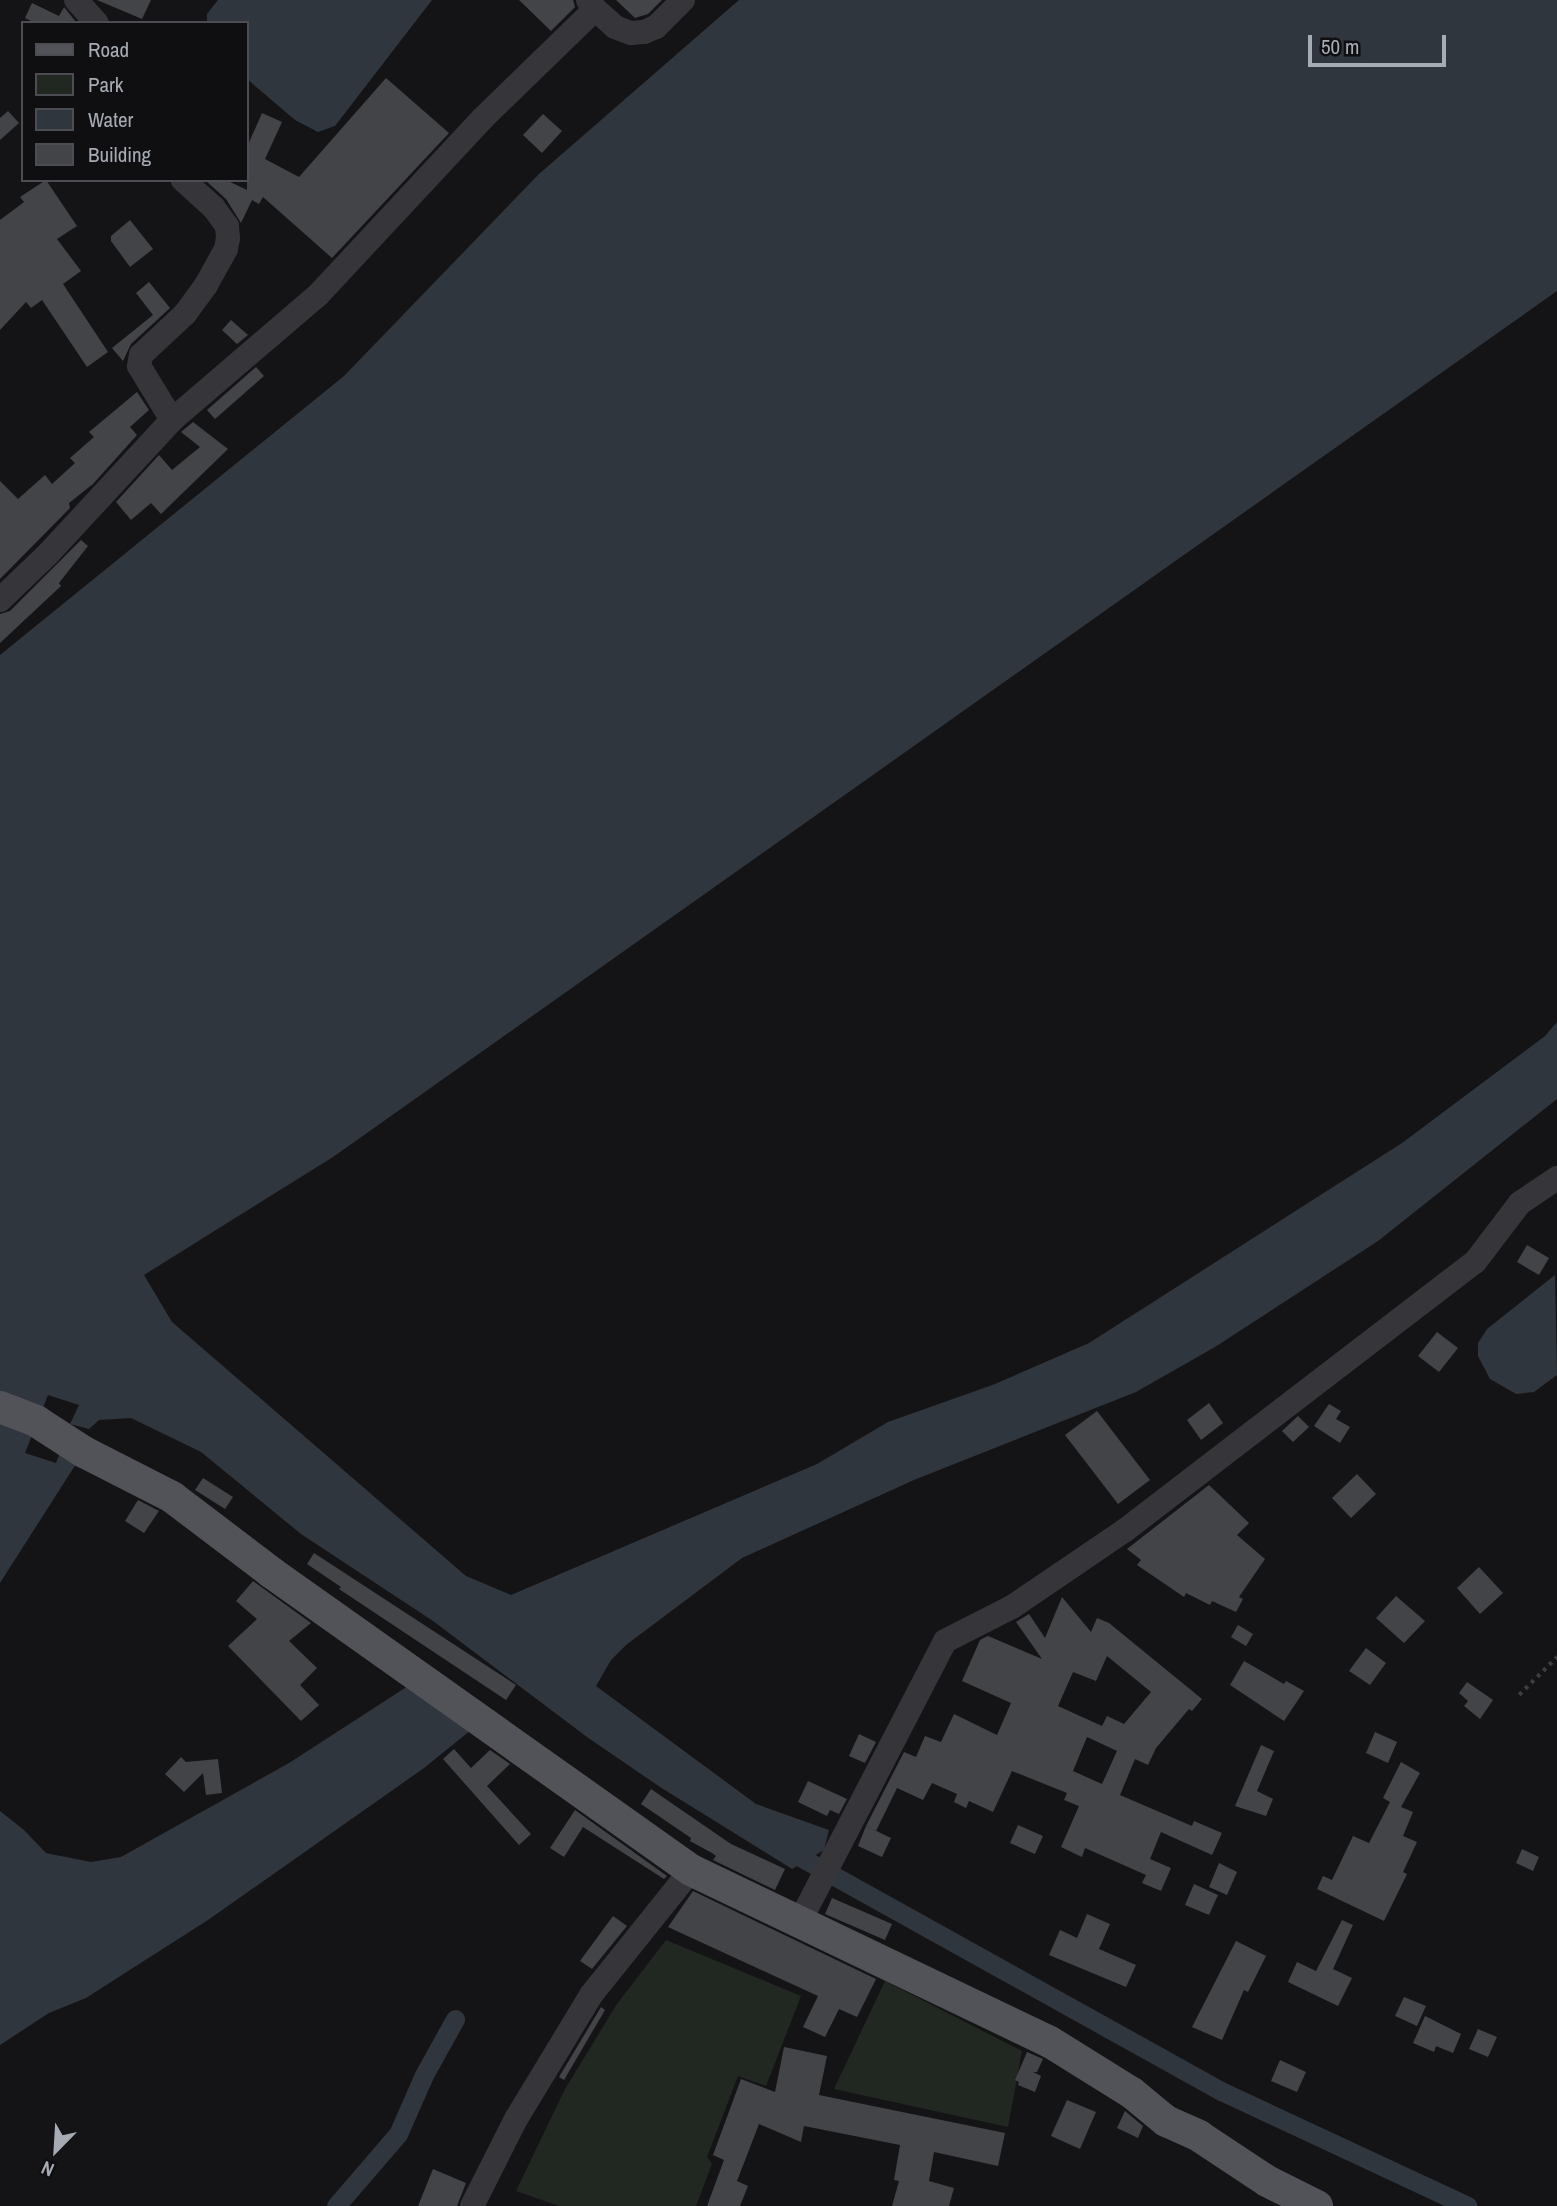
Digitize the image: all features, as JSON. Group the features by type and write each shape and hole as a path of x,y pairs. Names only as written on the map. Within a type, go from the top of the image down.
{"main road":[{"path":"0,1407 36,1421 84,1452 172,1497 272,1573 691,1870 804,1912 1050,2042 1132,2093 1166,2121 1199,2137 1267,2181 1317,2206"}],"street":[{"path":"76,0 95,21"},
{"path":"0,600 47,555 172,421 318,295 591,4 615,27 631,33 656,27 683,0"},
{"path":"172,421 139,366 141,355 185,314 206,285 226,249 228,238 226,226 214,208 185,182"},
{"path":"804,1912 945,1641 1012,1607 1124,1531 1475,1262 1520,1203 1557,1178"},
{"path":"472,2206 516,2119 591,1995 691,1870"}],"path":[{"path":"1519,1695 1557,1657"}],"green space":[{"path":"666,1940 801,1996 766,2086 738,2076 707,2157 712,2164 696,2206 559,2206 516,2191 565,2089 617,2004"},
{"path":"885,1981 1022,2051 1008,2127 834,2089"}],"water":[{"path":"218,0 432,0 335,126 318,132 295,120 248,80 248,21 207,21 207,14"},
{"path":"739,0 1557,0 1557,291 333,1157 144,1275 172,1322 466,1576 511,1595 817,1464 888,1422 995,1384 1089,1343 1402,1143 1545,1036 1557,1022 1557,1099 1378,1241 1215,1347 1136,1392 914,1480 742,1558 626,1645 611,1660 596,1686 756,1804 829,1830 824,1850 792,1869 660,1787 587,1737 433,1621 301,1534 201,1452 131,1418 99,1420 89,1429 70,1424 79,1405 48,1395 25,1453 56,1463 63,1445 83,1453 0,1583 0,655 344,376 539,174"},
{"path":"1555,1275 1557,1375 1534,1392 1516,1394 1490,1379 1478,1356 1478,1343 1487,1329"},
{"path":"408,1686 471,1730 424,1768 208,1920 86,1998 49,2013 0,2045 0,1811 24,1830 46,1853 91,1862 121,1857 289,1763"}],"building":[{"path":"97,0 151,0 142,19"},
{"path":"519,0 573,0 575,7 551,31"},
{"path":"616,0 662,0 648,14 635,18"},
{"path":"32,3 59,16 64,7 75,21 31,21 25,18"},
{"path":"386,78 449,133 332,258 263,197 259,204 252,200 241,223 226,199 207,182 230,182 247,190 248,145 262,113 282,122 265,159 299,177"},
{"path":"8,111 19,123 0,140 0,118"},
{"path":"543,114 562,131 542,153 523,135"},
{"path":"43,182 47,182 77,226 57,239 81,271 63,284 108,352 87,367 42,300 31,308 26,302 0,330 0,220 24,202 20,197"},
{"path":"130,220 153,249 130,267 111,241 111,236"},
{"path":"149,282 170,308 131,344 123,361 112,348 153,315 136,293"},
{"path":"231,320 248,335 237,344 222,330"},
{"path":"256,367 264,376 215,419 207,410"},
{"path":"137,392 149,410 130,427 137,435 93,484 69,503 70,508 0,579 0,481 18,499 45,475 52,484 75,463 70,458 94,437 89,432"},
{"path":"193,422 228,449 161,514 151,503 131,520 116,502 159,455 172,470 200,447 181,432"},
{"path":"81,540 88,546 59,583 61,586 0,643 0,614 10,611"},
{"path":"1527,1245 1549,1258 1539,1275 1517,1262"},
{"path":"1437,1332 1458,1348 1439,1372 1418,1356"},
{"path":"1209,1403 1223,1423 1201,1440 1187,1420"},
{"path":"1329,1404 1341,1411 1336,1419 1350,1427 1340,1443 1314,1426"},
{"path":"1097,1411 1150,1480 1118,1504 1065,1435"},
{"path":"1298,1416 1309,1427 1293,1442 1282,1431"},
{"path":"1357,1474 1376,1494 1351,1518 1332,1498"},
{"path":"203,1478 233,1497 225,1509 195,1490"},
{"path":"1209,1485 1249,1523 1237,1535 1265,1559 1239,1597 1243,1599 1236,1612 1212,1601 1210,1605 1186,1593 1184,1597 1137,1565 1141,1560 1127,1549"},
{"path":"138,1500 159,1511 144,1533 125,1521"},
{"path":"314,1553 516,1685 506,1700 339,1589 341,1587 307,1564"},
{"path":"1479,1567 1503,1593 1480,1614 1457,1588"},
{"path":"253,1581 311,1623 289,1641 317,1668 300,1685 319,1705 301,1721 228,1646 257,1619 236,1601"},
{"path":"1396,1596 1425,1621 1404,1643 1376,1618"},
{"path":"1062,1597 1091,1632 1097,1618 1109,1623 1202,1699 1192,1711 1189,1709 1156,1748 1148,1765 1135,1759 1120,1795 1192,1826 1194,1821 1222,1833 1212,1855 1161,1832 1150,1859 1171,1868 1161,1891 1142,1883 1146,1875 1085,1848 1082,1857 1061,1847 1079,1806 1064,1800 1067,1793 1012,1771 993,1812 969,1801 966,1808 954,1802 957,1794 932,1783 923,1800 897,1788 876,1831 866,1826 904,1752 916,1757 925,1736 941,1742 954,1714 997,1735 1011,1703 962,1681 980,1640 988,1636 1042,1659 1016,1622 1029,1614 1045,1638","holes":["1107,1656 1151,1692 1124,1724 1107,1716 1102,1726 1058,1706 1073,1672 1096,1681","1087,1737 1117,1751 1102,1784 1073,1771"]},
{"path":"1238,1625 1253,1634 1246,1646 1231,1637"},
{"path":"1366,1648 1386,1663 1370,1685 1349,1671"},
{"path":"1244,1661 1284,1684 1286,1681 1304,1691 1284,1721 1230,1685"},
{"path":"1467,1682 1493,1700 1480,1719 1464,1706 1468,1701 1459,1693"},
{"path":"1375,1732 1397,1742 1388,1763 1366,1753"},
{"path":"859,1734 876,1742 865,1763 849,1756"},
{"path":"1261,1745 1274,1751 1257,1791 1273,1799 1266,1816 1235,1806"},
{"path":"454,1749 471,1768 490,1750 510,1764 487,1786 531,1834 519,1845 443,1759"},
{"path":"181,1757 186,1762 218,1759 222,1793 206,1795 203,1773 184,1792 165,1774"},
{"path":"1401,1762 1420,1773 1401,1807 1413,1812 1403,1836 1417,1842 1403,1872 1407,1874 1384,1921 1317,1889 1323,1876 1332,1880 1353,1836 1369,1843 1390,1802 1383,1798"},
{"path":"808,1781 847,1799 839,1814 830,1810 827,1816 798,1802"},
{"path":"651,1789 731,1844 785,1869 775,1890 713,1860 716,1856 690,1841 691,1838 641,1804"},
{"path":"575,1810 667,1876 664,1879 583,1827 564,1857 550,1848"},
{"path":"1018,1825 1043,1836 1035,1854 1010,1843"},
{"path":"866,1826 891,1838 882,1857 858,1846"},
{"path":"1522,1849 1539,1857 1533,1871 1516,1863"},
{"path":"1219,1863 1237,1872 1227,1895 1209,1887"},
{"path":"1194,1884 1218,1895 1209,1915 1185,1905"},
{"path":"693,1891 876,1979 857,2017 839,2009 825,2037 803,2027 818,1996 668,1927"},
{"path":"832,1898 892,1924 885,1940 825,1914"},
{"path":"1087,1914 1110,1924 1099,1949 1136,1965 1126,1987 1049,1955 1060,1930 1077,1938"},
{"path":"613,1916 627,1926 592,1969 580,1961"},
{"path":"1342,1920 1353,1925 1333,1969 1352,1978 1338,2006 1288,1982 1297,1962 1316,1971"},
{"path":"1236,1941 1266,1956 1248,1992 1244,1990 1222,2040 1192,2027"},
{"path":"1404,1997 1426,2006 1417,2026 1395,2016"},
{"path":"601,2007 605,2010 564,2080 559,2077"},
{"path":"1425,2016 1461,2034 1453,2053 1436,2046 1434,2052 1413,2043"},
{"path":"1478,2029 1497,2037 1488,2057 1469,2049"},
{"path":"784,2047 827,2056 819,2095 1005,2133 998,2166 934,2152 929,2181 954,2188 949,2206 892,2206 899,2181 894,2180 900,2145 804,2126 801,2142 759,2124 737,2181 748,2186 740,2206 707,2206 724,2160 713,2155 741,2079 775,2092"},
{"path":"1027,2052 1043,2059 1037,2072 1033,2072 1041,2076 1035,2092 1018,2085 1019,2082 1015,2080"},
{"path":"1280,2060 1306,2072 1297,2092 1271,2081"},
{"path":"1067,2100 1096,2112 1080,2149 1051,2136"},
{"path":"1125,2111 1143,2126 1138,2138 1117,2128"},
{"path":"433,2169 466,2183 457,2206 418,2206"}],"waterway":[{"path":"784,1848 1221,2091 1468,2206"},
{"path":"336,2206 398,2134 424,2075 455,2019"}]}
